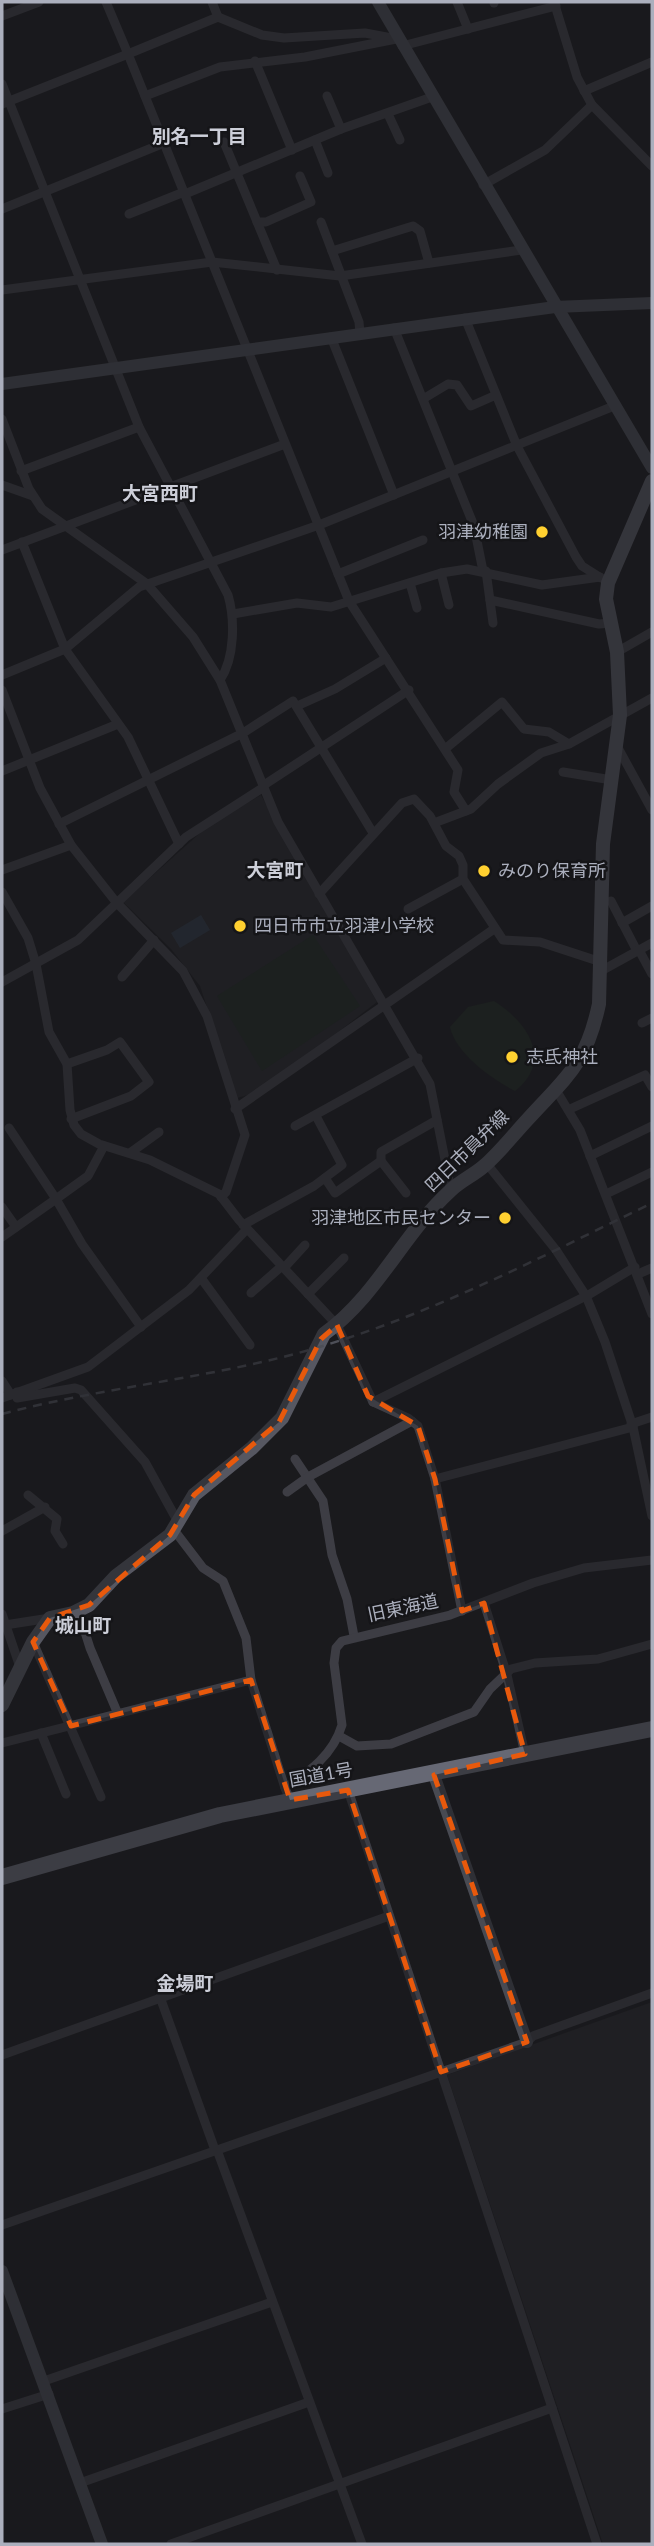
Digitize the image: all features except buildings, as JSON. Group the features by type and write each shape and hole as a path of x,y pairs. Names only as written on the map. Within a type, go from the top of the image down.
{"highway":[{"name":"国道1号","path":"2,1877 288,1794 348,1790 525,1754 651,1733"}],"main road":[{"name":"四日市員弁線","path":"50,1618 89,1605 116,1576 176,1526 194,1495 225,1472 279,1422 321,1339 389,1268 402,1246 451,1190 486,1164 578,1065 592,1034 599,1004 603,844 620,715 617,652 604,580 652,481"},
{"path":"2,1705 33,1642 50,1618"}],"street":[{"path":"2,16 38,2"},
{"path":"106,2 349,601 409,690 458,770 454,792 466,811"},
{"path":"212,2 218,17"},
{"path":"378,2 521,250 652,468"},
{"path":"457,2 468,29"},
{"path":"145,96 220,67 400,42 468,29 556,3 584,91 592,106 652,166"},
{"path":"5,103 218,17 262,35 284,38 365,33 400,42"},
{"path":"255,61 292,150"},
{"path":"584,91 652,62"},
{"path":"2,84 5,103 139,427 228,595 233,614 229,664 220,680"},
{"path":"327,96 341,129"},
{"path":"130,214 341,129 432,97"},
{"path":"483,185 545,150 592,106"},
{"path":"388,114 400,140"},
{"path":"315,140 328,173"},
{"path":"225,142 276,270"},
{"path":"2,209 164,143"},
{"path":"257,222 265,222 311,202 300,176"},
{"path":"321,222 359,322 360,333"},
{"path":"332,251 413,226 420,231 429,263"},
{"path":"2,290 212,262 340,276 521,250"},
{"path":"2,384 465,318 555,307 652,303"},
{"path":"465,318 517,446 576,557 582,566 604,580"},
{"path":"394,328 474,526 494,623"},
{"path":"331,337 394,495"},
{"path":"423,400 448,384 457,385 471,407 496,395"},
{"path":"2,675 65,649 139,587 318,525 614,406"},
{"path":"2,423 33,496 47,514 147,584 193,637 220,680 278,822 418,1058 430,1084 451,1190"},
{"path":"22,471 139,427"},
{"path":"2,550 285,444"},
{"path":"2,485 33,496"},
{"path":"338,574 422,540"},
{"path":"22,542 65,649 118,724 150,781 179,844"},
{"path":"233,614 297,603 331,607 442,573 467,569 542,585 604,580"},
{"path":"442,573 449,605"},
{"path":"410,583 417,608"},
{"path":"490,600 599,624 612,623"},
{"path":"617,652 652,632"},
{"path":"297,706 335,689 386,658"},
{"path":"2,690 29,760 71,845 116,902 183,971 200,1001 228,1072 235,1109 245,1135 226,1192 221,1197"},
{"path":"2,982 78,940 179,844 409,690"},
{"path":"434,823 466,811 541,753 569,744 652,698"},
{"path":"59,824 243,733 293,701 373,833"},
{"path":"445,749 502,702 524,729 549,732 569,744"},
{"path":"2,771 118,724"},
{"path":"617,746 652,810"},
{"path":"563,772 612,780"},
{"path":"319,894 373,833 410,798 418,800 446,846 459,856 463,866 463,879 494,929 508,942 540,942 601,966 652,943"},
{"path":"2,870 71,845"},
{"path":"408,909 463,879"},
{"path":"2,892 28,938 36,964 49,1032 67,1064 71,1119 81,1134 104,1146 130,1153 221,1197 245,1227 337,1325 373,1402 418,1426 435,1479 462,1611"},
{"path":"611,901 652,974"},
{"path":"622,923 652,906"},
{"path":"235,1109 494,929"},
{"path":"122,977 154,940"},
{"path":"642,1023 652,1018"},
{"path":"67,1064 107,1050 120,1042 149,1082 131,1096 71,1119"},
{"path":"295,1126 418,1058"},
{"path":"570,1109 645,1075 652,1087"},
{"path":"556,1090 570,1109 652,1314"},
{"path":"10,1395 88,1367 201,1278 245,1227 342,1165 316,1116"},
{"path":"406,1193 381,1161 381,1152 437,1120"},
{"path":"590,1156 652,1126"},
{"path":"9,1128 82,1244 141,1327"},
{"path":"130,1153 159,1132"},
{"path":"2,1237 88,1176 104,1146"},
{"path":"325,1178 335,1193 381,1161"},
{"path":"486,1164 556,1250 586,1296 605,1342 632,1426 652,1516"},
{"path":"606,1194 652,1171"},
{"path":"2,1207 16,1227"},
{"path":"251,1293 305,1245"},
{"path":"308,1294 344,1258"},
{"path":"373,1402 636,1271 652,1268"},
{"path":"201,1278 250,1345"},
{"path":"2,1381 10,1395 18,1398 75,1388 81,1390 145,1462 176,1526 203,1568 223,1581 246,1638 251,1680 288,1794 320,1761 339,1736 365,1747 383,1746 474,1712 484,1696 505,1673 535,1663 598,1659 652,1644"},
{"path":"435,1479 632,1426 652,1418"},
{"path":"287,1492 308,1476 412,1421"},
{"path":"295,1459 323,1501 332,1555 347,1599 354,1636"},
{"path":"28,1495 57,1519 55,1531 63,1544"},
{"path":"2,1531 45,1507"},
{"name":"旧東海道","path":"339,1736 342,1725 334,1655 338,1644 354,1636 462,1611 533,1583 584,1568 652,1560"},
{"path":"484,1603 525,1754"},
{"path":"78,1610 90,1648 118,1714"},
{"path":"20,1667 3,1622 50,1618"},
{"path":"33,1642 101,1797"},
{"path":"2,1743 251,1680"},
{"path":"41,1733 66,1794"},
{"path":"434,1774 527,2042"},
{"path":"348,1790 597,2544"},
{"path":"2,2055 389,1916"},
{"path":"2,2225 527,2042 533,2036 652,1993"},
{"path":"160,1997 362,2544"},
{"path":"2,2271 47,2387 102,2544"},
{"path":"2,2409 47,2387 272,2302"},
{"path":"80,2483 309,2402"},
{"path":"171,2544 552,2408"}],"highlighted area":[{"path":"337,1325 368,1396 418,1426 435,1479 462,1611 484,1603 525,1754 434,1775 527,2042 441,2072 348,1790 290,1800 251,1680 71,1726 33,1642 50,1618 89,1605 170,1535 194,1495 279,1422 321,1339"}],"shaded area":[{"name":"四日市市立羽津小学校","path":"261,795 377,1002 298,1063 252,1094 237,1098 200,986 171,949 123,902 209,825"},
{"path":"313,935 360,1006 262,1071 217,996"},
{"path":"494,1001 517,1020 532,1042 533,1067 527,1079 515,1091 476,1065 459,1047 450,1027 468,1007"},
{"path":"652,2002 652,2544 603,2544 447,2075"}],"water":[{"path":"201,915 210,930 180,948 171,933"}],"railway":[{"path":"2,1414 216,1372 335,1342 473,1289 652,1203"}],"place":[{"name":"羽津幼稚園","path":"542,532"},
{"name":"みのり保育所","path":"484,871"},
{"name":"四日市市立羽津小学校","path":"240,926"},
{"name":"志氐神社","path":"512,1057"},
{"name":"羽津地区市民センター","path":"505,1218"}],"district":[{"name":"別名一丁目","path":"199,136"},
{"name":"大宮西町","path":"160,493"},
{"name":"大宮町","path":"275,870"},
{"name":"城山町","path":"83,1625"},
{"name":"金場町","path":"185,1983"}]}
